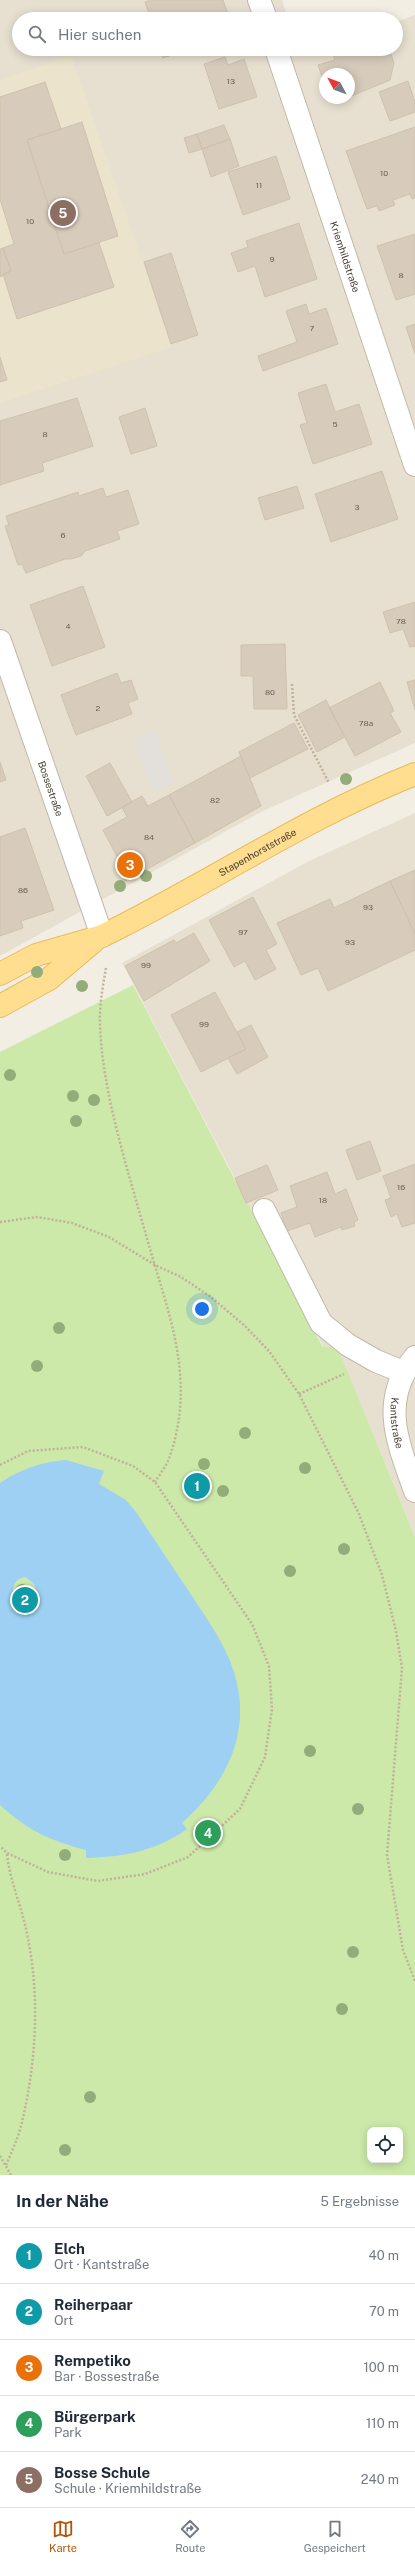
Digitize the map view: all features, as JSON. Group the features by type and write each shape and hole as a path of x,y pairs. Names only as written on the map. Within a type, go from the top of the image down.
{"main road":[{"name":"Stapenhorststraße","path":"0,974 36,955 102,936 163,905 342,806 415,774"},
{"name":"Stapenhorststraße","path":"0,1006 49,979 102,936"}],"street":[{"path":"259,0 263,12"},
{"name":"Kriemhildstraße","path":"278,56 415,465"},
{"name":"Bossestraße","path":"0,641 102,936"},
{"path":"264,1210 321,1323 348,1345 376,1361 409,1364"},
{"name":"Kantstraße","path":"409,1364 393,1407 398,1443 415,1491"}],"path":[{"path":"292,684 294,715 342,806"},
{"path":"102,936 106,964 100,1024 105,1066 121,1143 155,1265 166,1298 182,1373 179,1421 170,1457 155,1482"},
{"path":"0,1222 37,1217 72,1222 109,1237 155,1265 181,1277 211,1297 245,1326 269,1352 299,1394 359,1514 382,1575 396,1630 402,1668 387,1855 403,1950 415,1981"},
{"path":"299,1394 343,1375"},
{"path":"0,1465 28,1451 83,1447 133,1466 155,1482 252,1624 269,1666 272,1709 265,1756 240,1809 188,1857 145,1874 98,1881 48,1872 7,1853 0,1846"},
{"path":"6,2165 22,2123 32,2066 36,1999 28,1938 9,1875 7,1853"},
{"path":"0,2156 11,2175"}],"shaded area":[{"path":"0,0 282,0 286,12 12,12 12,56 403,56 403,19 415,15 415,743 263,811 0,956"},
{"path":"71,56 172,347 0,403 0,80"},
{"path":"155,731 174,783 152,791 134,739"},
{"path":"415,813 415,1537 338,1349 323,1346 246,1203 235,1178 122,963 309,861"}],"green space":[{"path":"133,985 322,1346 338,1348 415,1537 415,2175 0,2175 0,1052"}],"water":[{"path":"66,1460 104,1471 99,1484 126,1500 136,1512 215,1631 230,1661 239,1694 240,1715 232,1755 223,1774 211,1791 198,1808 182,1823 187,1829 175,1837 151,1848 126,1854 86,1858 86,1850 40,1834 20,1822 0,1805 0,1483 32,1467","holes":["25,1577 35,1587 37,1595 30,1604 24,1607 19,1605 15,1600 13,1593 14,1586 18,1580"]}],"building":[{"path":"151,0 223,0 227,12 149,12 145,2"},
{"path":"334,56 392,56 394,63 390,80 355,95 355,68 319,68 318,65 335,60"},
{"path":"225,57 228,65 244,59 257,97 219,109 204,64"},
{"path":"408,81 415,102 415,112 390,121 379,92"},
{"path":"45,82 61,129 27,140 64,254 99,243 114,287 17,319 3,274 11,271 3,248 14,244 0,199 0,97"},
{"path":"82,122 118,236 64,254 27,140"},
{"path":"224,125 230,139 202,149 197,134"},
{"path":"415,127 415,198 412,199 410,194 393,200 395,205 379,211 377,206 367,209 346,151"},
{"path":"197,134 202,149 189,153 184,138"},
{"path":"230,139 239,166 211,177 202,149"},
{"path":"276,156 290,199 243,215 228,172"},
{"path":"299,223 317,279 265,297 255,266 238,272 231,253 248,247 246,241"},
{"path":"415,234 415,294 396,300 377,246"},
{"path":"3,248 11,271 0,277 0,249"},
{"path":"171,253 198,335 171,344 144,262"},
{"path":"306,304 309,314 326,308 338,344 263,371 258,356 297,342 286,311"},
{"path":"415,324 415,354 406,327"},
{"path":"0,357 7,380 0,382"},
{"path":"326,384 335,412 359,404 372,444 313,464 300,425 307,423 298,393"},
{"path":"77,398 93,446 42,463 44,471 0,485 0,421"},
{"path":"145,408 157,446 131,454 119,417"},
{"path":"382,471 398,519 331,542 315,494"},
{"path":"297,486 304,508 265,520 258,498"},
{"path":"103,488 106,497 128,490 139,524 117,531 120,539 85,551 81,556 65,559 26,573 22,564 18,565 5,526 9,525 6,516 78,492 79,496"},
{"path":"83,586 105,647 52,666 30,605"},
{"path":"415,602 415,646 410,647 403,629 390,633 383,612"},
{"path":"285,644 287,709 254,709 253,676 241,676 241,645"},
{"path":"117,673 121,683 131,680 138,699 128,703 132,714 76,735 61,695"},
{"path":"415,680 415,710 407,682"},
{"path":"380,682 394,711 390,713 401,732 355,756 329,708"},
{"path":"326,700 345,737 317,752 298,715"},
{"path":"294,723 308,749 250,778 239,752"},
{"path":"241,756 261,806 195,843 169,795"},
{"path":"0,762 6,780 0,782"},
{"path":"110,763 132,802 107,816 86,776"},
{"path":"169,795 195,843 125,881 116,865 120,862 103,830 127,817 122,807 142,796 148,806"},
{"path":"25,828 54,910 21,921 23,928 0,936 0,837"},
{"path":"415,870 415,934 390,881"},
{"path":"390,881 415,934 415,950 328,991 318,968 301,975 277,923 330,899 334,908"},
{"path":"253,897 277,944 266,950 276,969 255,980 245,961 234,967 209,920"},
{"path":"194,933 210,961 144,1001 125,966 174,940 176,943"},
{"path":"215,992 246,1049 201,1072 171,1015"},
{"path":"251,1025 268,1057 237,1074 228,1058 246,1049 237,1032"},
{"path":"370,1141 381,1171 357,1180 346,1150"},
{"path":"415,1164 415,1223 402,1227 397,1214 391,1217 385,1200 391,1198 383,1176"},
{"path":"267,1165 278,1190 246,1203 235,1178"},
{"path":"327,1172 335,1194 346,1189 358,1220 354,1222 355,1226 342,1230 341,1227 315,1237 310,1223 287,1231 281,1213 297,1207 290,1186"}],"place":[{"name":"Bosse Schule","path":"63,213"},
{"name":"Rempetiko","path":"130,865"},
{"name":"Elch","path":"197,1486"},
{"name":"Reiherpaar","path":"25,1600"},
{"name":"Bürgerpark","path":"208,1833"}]}
